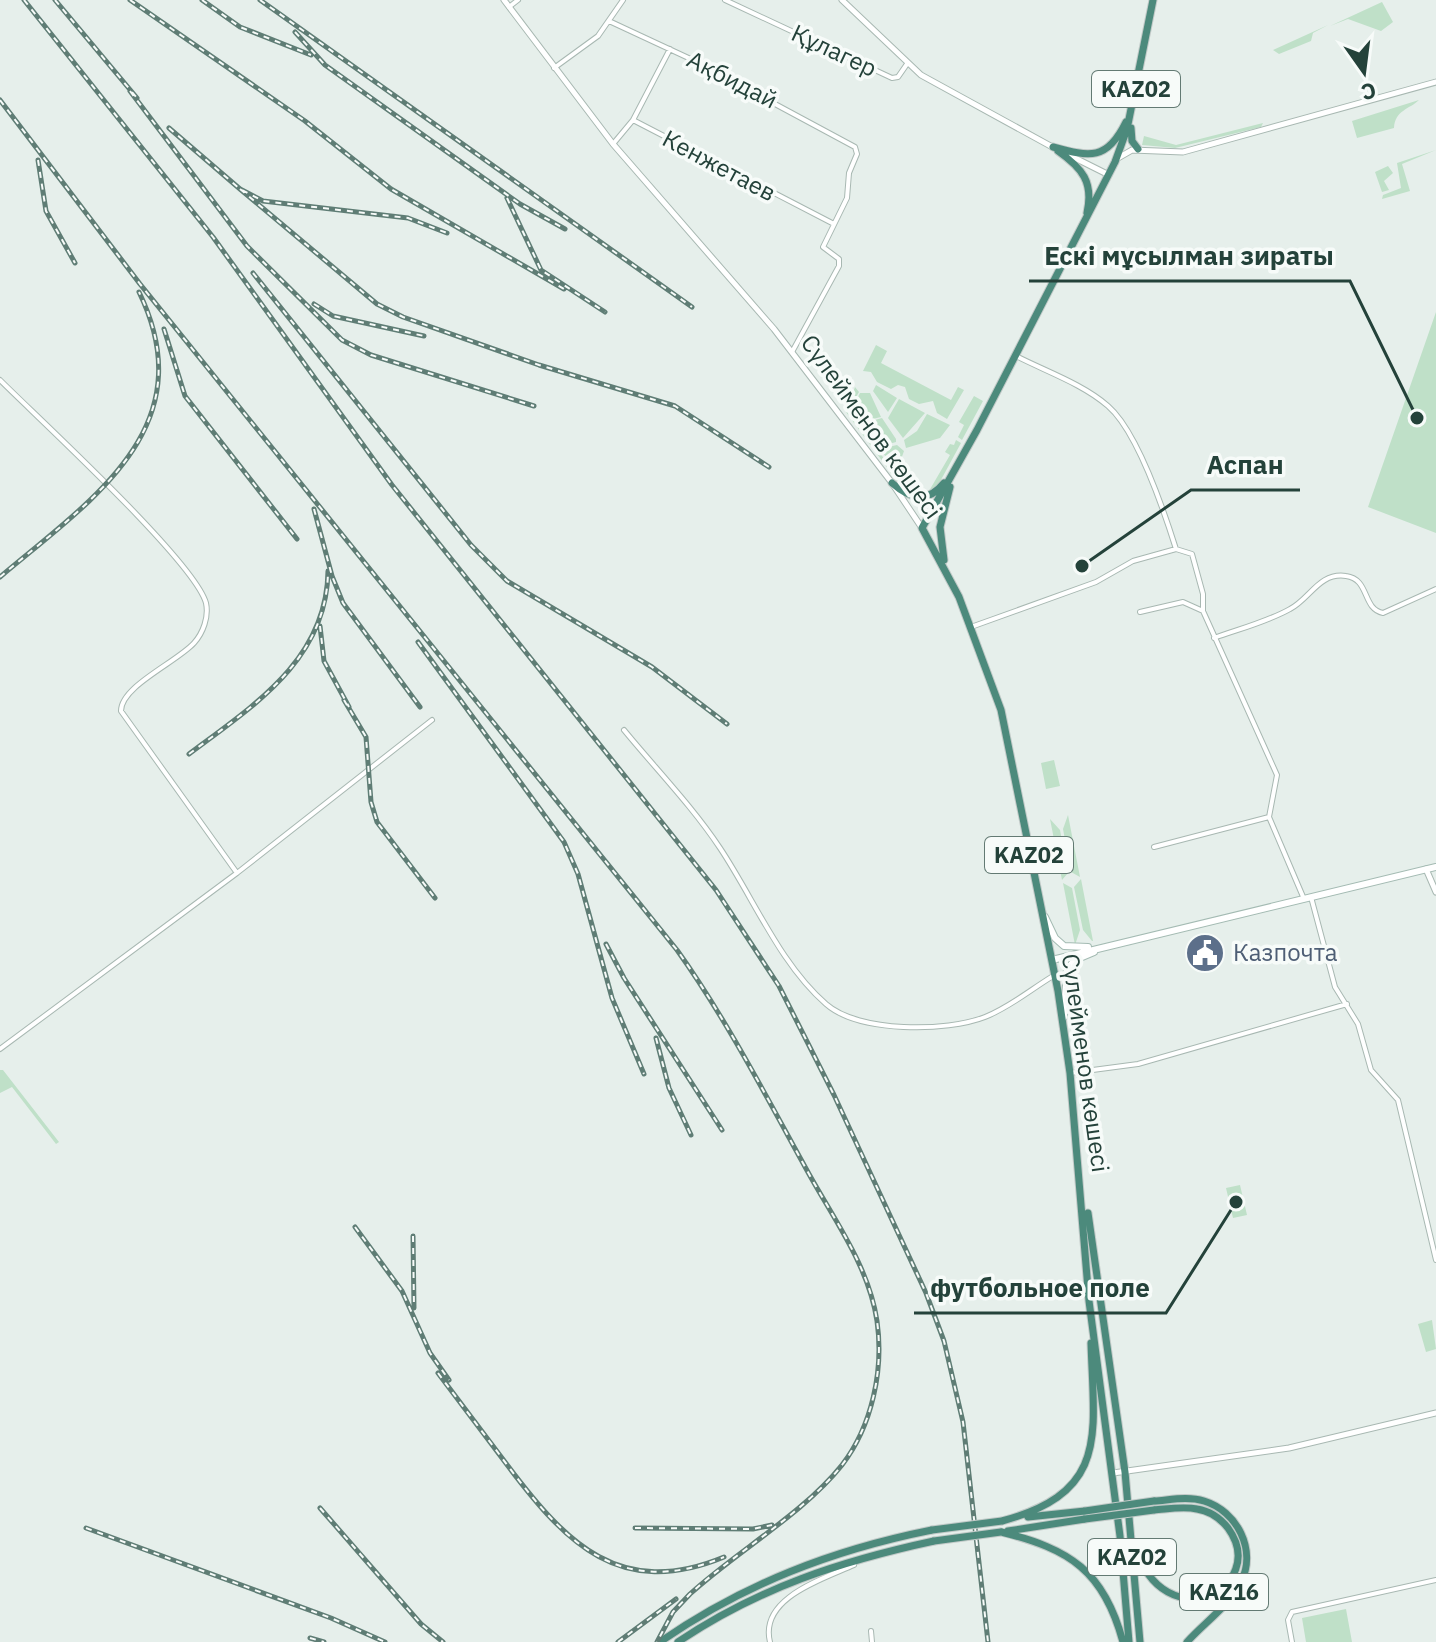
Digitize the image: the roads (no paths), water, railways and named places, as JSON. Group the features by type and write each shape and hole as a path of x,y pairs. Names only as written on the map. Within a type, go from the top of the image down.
{"highway":[{"name":"KАZ02","path":"922,528 958,466 1115,162 1131,109 1153,0"},
{"path":"1053,147 1084,155 1102,152 1116,141 1131,109"},
{"path":"1131,109 1131,138 1138,149"},
{"path":"1053,147 1076,164 1088,180 1089,203 1082,229"},
{"name":"KАZ02","path":"954,586 939,541 944,505 958,466"},
{"path":"892,483 909,496 925,498 940,489 958,466"},
{"name":"Сүлейменов көшесі","path":"922,528 954,586 971,627 1008,740 1055,975 1087,1219"},
{"name":"KАZ02","path":"1087,1219 1089,1301 1113,1473 1129,1642"},
{"name":"KАZ02","path":"1087,1219 1125,1472 1140,1642"},
{"name":"KAZ16","path":"1002,1521 1035,1512 1059,1499 1074,1484 1086,1463 1093,1419 1089,1301"},
{"name":"KAZ16","path":"678,1642 765,1591 814,1571 877,1553 1154,1501 1189,1499 1214,1505 1235,1522 1245,1544 1246,1568 1238,1587 1187,1642"},
{"name":"KAZ16","path":"660,1642 719,1603 811,1561 874,1542 932,1530 1002,1521 1154,1510 1201,1510 1214,1514 1227,1527 1236,1544 1237,1567 1230,1585 1217,1597 1186,1606 1161,1597 1143,1575 1129,1524"},
{"name":"KAZ16","path":"1001,1532 1033,1540 1076,1561 1108,1599 1123,1642"}],"main road":[{"path":"1052,960 1436,867"},
{"path":"1040,904 1055,938 1064,946 1112,945"},
{"path":"1064,1030 1069,966 1112,945"}],"street":[{"name":"Сүлейменов көшесі","path":"504,0 613,144 713,255 792,352 892,483 922,528"},
{"path":"509,7 518,0"},
{"path":"554,68 598,36 623,0"},
{"name":"Құлагер","path":"725,0 892,78 899,76 907,64"},
{"path":"842,0 907,64 957,98 1109,175"},
{"name":"Ақбидай","path":"609,21 670,49 852,144 857,154 849,173 847,198 834,224"},
{"path":"633,120 670,49"},
{"path":"1115,162 1124,152 1138,149 1183,152 1436,82"},
{"name":"Кенжетаев","path":"613,144 633,120 834,224"},
{"path":"792,352 840,263 823,249 834,224"},
{"path":"1016,356 1088,394 1114,413 1131,437 1176,549"},
{"path":"0,380 160,541 199,589 206,604 202,632 185,651 125,697 121,711 237,873"},
{"path":"971,627 1096,582 1133,561 1176,549 1192,554 1203,594 1203,611 1277,775 1269,817 1307,898 1335,987 1360,1031 1371,1070 1398,1100 1436,1260"},
{"path":"1214,638 1289,610 1316,585 1335,577 1348,576 1359,581 1372,607 1383,613 1436,589"},
{"path":"1140,612 1183,602 1203,611"},
{"path":"0,1049 237,873 432,720"},
{"path":"624,730 720,848 807,983 836,1011 884,1025 923,1027 969,1022 1003,1009 1055,975"},
{"path":"1154,847 1269,817"},
{"path":"1426,869 1436,892"},
{"path":"1070,1073 1138,1064 1347,1004"},
{"path":"1113,1473 1289,1448 1436,1413"},
{"path":"770,1642 770,1618 780,1604 877,1553"},
{"path":"1292,1642 1288,1620 1292,1612 1436,1580"},
{"path":"871,1631 872,1642"}],"railway":[{"path":"24,0 213,237 392,485 716,890 779,986 834,1095 926,1293 944,1341 963,1422 988,1642"},
{"path":"55,0 137,98"},
{"path":"130,0 305,121 391,189 564,289"},
{"path":"202,0 240,27 311,55"},
{"path":"260,0 692,307"},
{"path":"295,32 325,65 520,204 565,229"},
{"path":"130,91 247,246 342,340 371,355 534,406"},
{"path":"0,100 140,284 677,950 730,1032 859,1263 873,1301 879,1359 868,1415 852,1450 842,1465 808,1500 690,1594 673,1612 657,1642"},
{"path":"169,128 240,189 263,201 408,218 447,233"},
{"path":"38,160 46,211 75,263"},
{"path":"240,189 377,304 403,317 539,365 675,406 769,467"},
{"path":"507,198 541,270 605,312"},
{"path":"253,273 471,545 507,581 652,667 727,724"},
{"path":"0,577 101,489 128,457 148,422 158,383 156,340 139,292"},
{"path":"314,304 333,316 424,336"},
{"path":"164,329 185,396 297,539"},
{"path":"314,509 332,576 343,603 420,707"},
{"path":"189,754 261,698 300,655 315,630 324,602 328,571"},
{"path":"320,626 324,661 349,707"},
{"path":"418,642 564,842 578,874 612,998 644,1074"},
{"path":"344,700 366,737 371,802 377,822 435,898"},
{"path":"606,944 624,978 722,1130"},
{"path":"656,1038 669,1088 691,1135"},
{"path":"355,1227 402,1291 430,1353 449,1380"},
{"path":"413,1236 414,1308"},
{"path":"438,1373 530,1494 574,1540 599,1556 625,1567 655,1572 687,1569 724,1557"},
{"path":"320,1508 421,1624 443,1642"},
{"path":"635,1528 753,1529 772,1525"},
{"path":"86,1528 331,1618 385,1642"},
{"path":"618,1642 676,1599"},
{"path":"310,1638 324,1642"}],"place":[{"name":"Ескі мұсылман зираты","path":"1417,418"},
{"name":"Аспан","path":"1082,566"},
{"name":"Казпочта","path":"1205,953"},
{"name":"футбольное поле","path":"1236,1202"}]}
